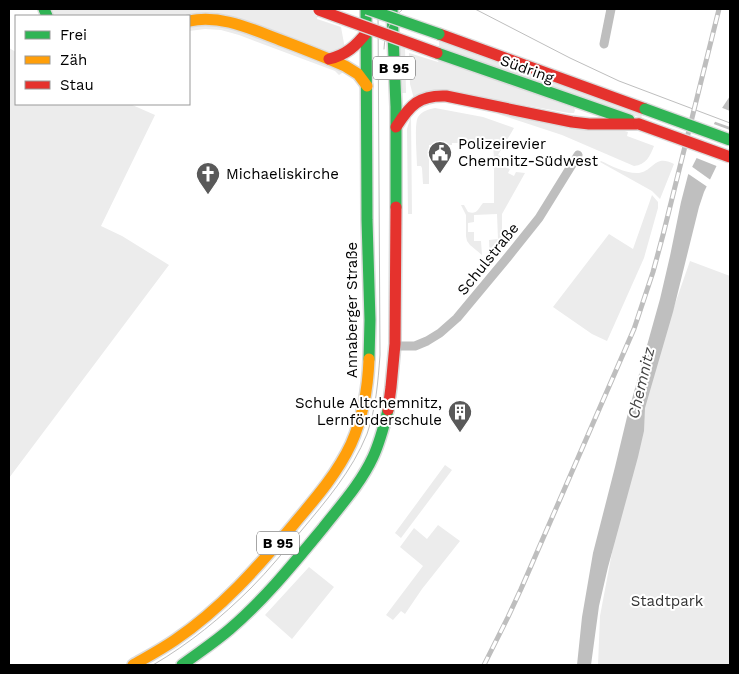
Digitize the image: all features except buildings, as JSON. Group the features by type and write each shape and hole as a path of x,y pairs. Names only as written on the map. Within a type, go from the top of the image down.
{"main road":[{"name":"Annaberger Straße","path":"133,665 182,635 227,598 251,573 297,521 330,479 349,448 356,431 365,400 369,355 367,9"},
{"name":"Südring","path":"367,9 730,140"},
{"name":"B 95","path":"182,665 229,629 254,605 309,545 362,476 376,451 390,400 394,346 396,128 392,9"},
{"name":"Südring","path":"316,10 730,157"},
{"path":"190,21 222,20 243,26 329,59 352,70 358,74 367,86"},
{"path":"329,59 339,57 351,50 367,32"},
{"path":"396,128 411,106 428,96 436,95 572,122 639,124"}],"street":[{"path":"604,44 611,9"},
{"name":"Schulstraße","path":"394,346 416,346 440,333 457,318 539,218 578,156"}],"green space":[{"path":"44,9 314,9 319,10 317,19 341,27 345,49 339,57 190,15 47,15"},
{"path":"204,24 241,30 345,71 339,75 335,71 239,35 221,30 190,31 190,27"},
{"path":"439,40 642,115 641,118 439,47"},
{"path":"400,46 405,47 406,93 401,93"},
{"path":"9,48 15,51 15,105 132,105 155,115 101,226 122,236 169,265 9,478"},
{"path":"409,53 438,62 439,60 574,108 574,113 439,90 414,99 410,84"},
{"path":"435,108 483,117 514,128 498,155 505,158 494,159 493,143 429,145 429,184 423,184 422,168 417,166 417,121 422,113"},
{"path":"499,112 618,129 628,132 627,136 654,146 645,162 634,166 562,135 498,114"},
{"path":"411,116 412,214 408,214 407,129"},
{"path":"601,161 634,173 644,172 662,161 674,164 660,199 652,191"},
{"path":"494,167 510,169 508,173 514,176 516,172 525,173 502,214 502,240 510,241 490,262 489,240 498,239 497,214 474,215 474,222 468,223 468,232 474,232 474,241 481,241 482,255 467,241 466,215 461,205 464,205 468,212 473,213 483,203 494,203"},
{"path":"652,195 658,202 658,208 644,258 607,341 592,334 553,307 609,234 633,249"},
{"name":"Stadtpark","path":"690,261 730,276 730,665 598,665 600,616 640,404"},
{"path":"445,465 452,470 401,538 395,533"},
{"path":"438,525 460,541 405,614 401,611 393,620 386,615 423,566 400,547 414,528 427,539"},
{"path":"309,567 334,587 292,639 265,615"}],"water":[{"name":"Chemnitz","path":"730,96 730,138 704,192 699,207 673,312 645,408 644,431 638,457 599,606 591,665 577,665 582,617 593,553 627,417 660,299 688,175"}],"pier":[{"path":"720,107 730,111 730,127 713,121"},
{"path":"711,123 730,130 730,143 719,167 694,157"},
{"path":"691,166 712,181 709,188 687,173"}],"tram line":[{"path":"153,665 205,630 240,599 264,574 338,485 354,461 367,434 375,405 380,355 378,9"},
{"path":"384,49 385,37 389,27 394,18 403,9"},
{"path":"475,9 619,81 730,123"}],"railway":[{"path":"484,665 521,589 634,329 663,235 719,9"}],"traffic: fast":[{"path":"44,9 47,15"},
{"path":"366,9 369,359"},
{"path":"367,9 439,34"},
{"path":"392,9 396,107 396,207"},
{"path":"437,53 629,120"},
{"path":"645,109 730,140"},
{"path":"182,665 224,634 243,617 279,580 323,528 350,494 368,467 378,446 388,410"}],"traffic: slow":[{"path":"190,21 201,19 225,21 249,28 345,66 358,74 367,86"},
{"path":"133,665 175,640 224,601 267,555 325,486 351,444 359,423 364,402 369,359"}],"traffic: jam":[{"path":"319,10 437,53"},
{"path":"329,59 341,55 350,49 367,32"},
{"path":"439,34 645,109"},
{"path":"396,127 416,103 429,97 437,96 446,96 572,122 639,124"},
{"path":"639,124 730,157"},
{"path":"388,410 395,344 396,207"}],"place":[{"name":"Polizeirevier Chemnitz-Südwest","path":"440,174"},
{"name":"Michaeliskirche","path":"208,195"},
{"name":"Schule Altchemnitz, Lernförderschule","path":"460,433"}]}
